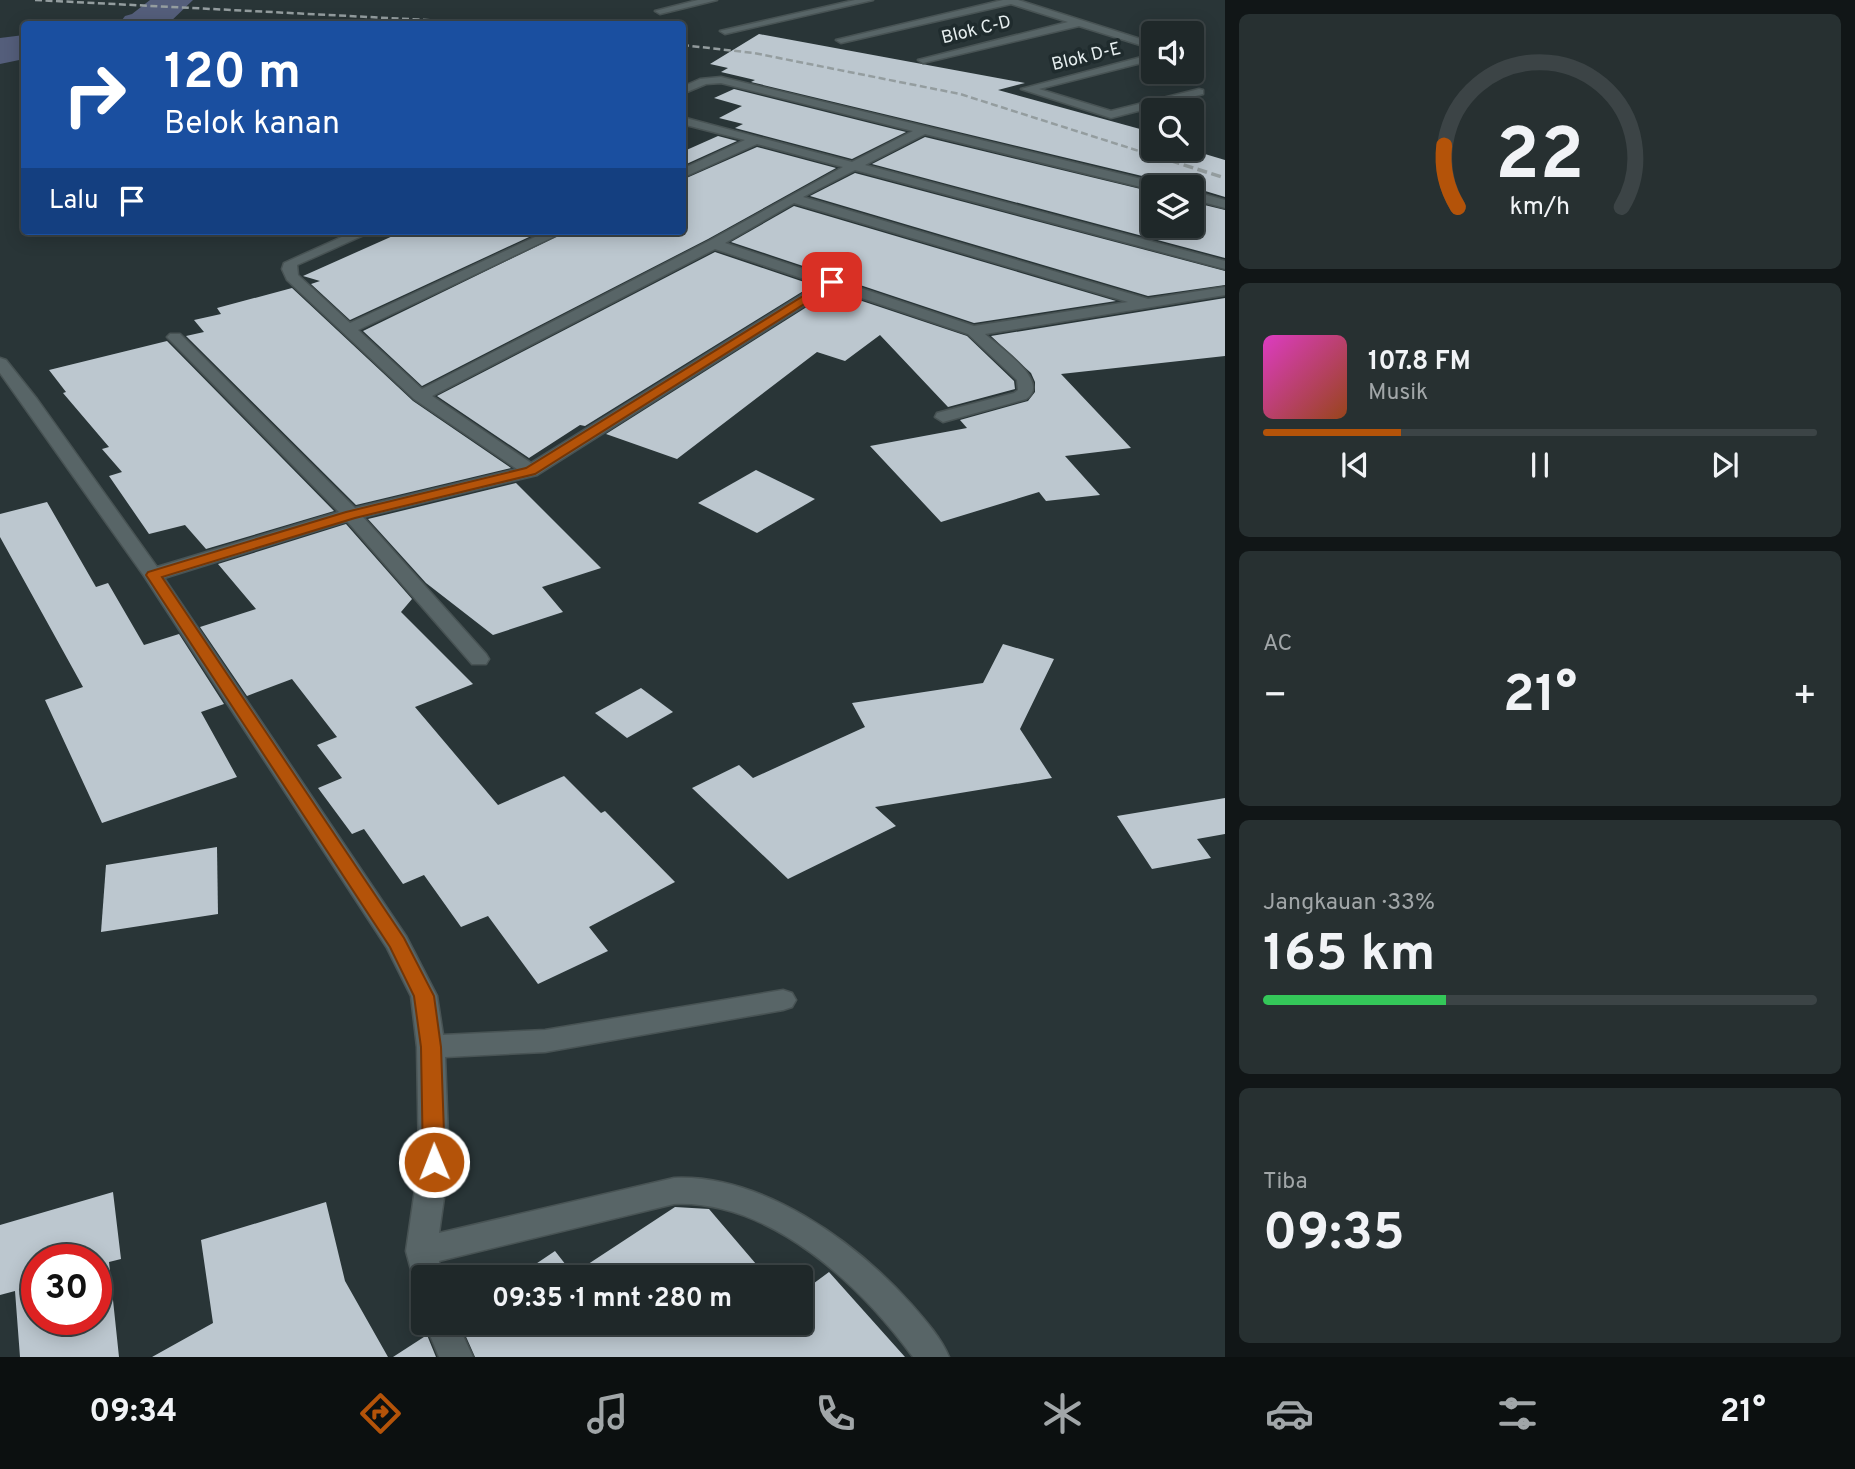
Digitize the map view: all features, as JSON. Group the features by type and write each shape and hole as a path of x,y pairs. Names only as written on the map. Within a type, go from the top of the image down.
{"street":[{"path":"660,11 712,0"},
{"path":"725,31 868,0"},
{"path":"841,40 1010,1 1141,42"},
{"name":"Blok C-D","path":"923,60 1078,23"},
{"name":"Blok D-E","path":"1141,60 1027,89 1111,115 1199,92"},
{"path":"686,89 705,81 721,80 1141,183"},
{"path":"686,121 1225,265"},
{"path":"420,396 714,244 792,198 923,130"},
{"path":"686,172 755,140"},
{"path":"792,198 1147,303"},
{"path":"1204,198 1225,204"},
{"path":"357,235 291,263 289,270 292,277 420,396 531,471"},
{"path":"348,329 550,235"},
{"path":"714,244 973,331 1024,378 1026,392 1020,396 943,417"},
{"path":"153,575 351,514 531,471 832,282"},
{"path":"973,331 1225,291"},
{"path":"175,337 351,514 479,659"},
{"path":"0,363 31,402 153,575 397,943 424,996 431,1047 434,1162 424,1264 674,1191 696,1189 741,1202 809,1234 861,1274 933,1357"},
{"path":"431,1047 545,1041 783,1000"},
{"path":"445,1335 457,1357"}],"building":[{"path":"759,34 1025,83 998,90 1141,129 1141,161 1204,161 1204,154 1225,160 1225,197 1204,191 1204,175 1141,176 751,82 755,80 721,72 728,68 710,64"},
{"path":"734,89 906,132 852,159 735,128 743,124 719,118 742,106 714,98"},
{"path":"718,136 737,141 686,164 686,150"},
{"path":"925,137 1141,189 1141,236 872,164"},
{"path":"757,147 836,168 708,239 422,386 363,331 560,235 686,235 686,178"},
{"path":"855,173 1225,271 1225,285 1148,296 810,196"},
{"path":"1204,205 1225,210 1225,258 1150,238 1204,238"},
{"path":"794,206 1116,301 974,323 731,242"},
{"path":"395,235 533,235 350,320 311,284 320,281 303,276"},
{"path":"715,252 813,285 529,458 437,396"},
{"path":"292,288 413,401 511,468 356,505 186,336 204,332 194,320 221,314 217,308"},
{"path":"832,291 967,336 1014,381 1015,389 948,407 880,335 845,361 817,352 677,459 606,434"},
{"path":"1225,298 1225,356 1061,374 1131,448 1065,456 1100,495 1046,501 1039,492 941,522 870,446 967,428 960,420 1028,401 1035,392 1031,373 991,336"},
{"path":"167,341 334,511 206,549 185,525 149,534 109,476 122,472 102,449 109,447 63,393 66,392 49,370"},
{"path":"756,470 815,499 757,533 698,503"},
{"path":"516,483 601,568 542,587 563,612 493,635 426,583 368,519"},
{"path":"47,502 96,587 108,583 144,645 179,634 224,704 201,712 237,777 102,823 45,700 83,687 0,537 0,514"},
{"path":"346,524 412,599 401,612 473,684 415,707 498,805 564,776 601,813 605,811 675,882 589,927 608,951 538,984 488,916 461,927 424,875 403,884 364,829 352,834 318,788 342,778 317,745 337,737 292,679 247,696 200,627 256,609 218,564"},
{"path":"1003,644 1054,659 1020,729 1052,778 875,807 896,826 788,879 692,788 739,765 753,778 865,727 852,703 983,683"},
{"path":"641,688 673,712 627,738 595,713"},
{"path":"1225,798 1225,834 1197,839 1211,858 1152,869 1117,816"},
{"path":"217,847 218,914 101,932 106,865"},
{"path":"113,1192 121,1259 112,1261 112,1244 21,1244 21,1335 112,1335 112,1290 119,1357 20,1357 15,1291 0,1295 0,1225"},
{"path":"326,1202 345,1281 388,1357 152,1357 213,1323 201,1240"},
{"path":"675,1207 709,1209 757,1265 587,1265"},
{"path":"555,1251 566,1265 534,1265"},
{"path":"829,1272 905,1357 475,1357 465,1335 813,1335 813,1284"},
{"path":"427,1335 436,1357 393,1357"}],"waterway":[{"path":"148,21 174,0"},
{"path":"0,51 21,48"}],"railway":[{"path":"35,0 447,21"},
{"path":"686,45 754,53 960,94 1141,152"},
{"path":"1172,161 1225,178"}],"route":[{"path":"434,1162 431,1047 424,996 397,943 153,575 351,514 531,471 832,282"}]}
